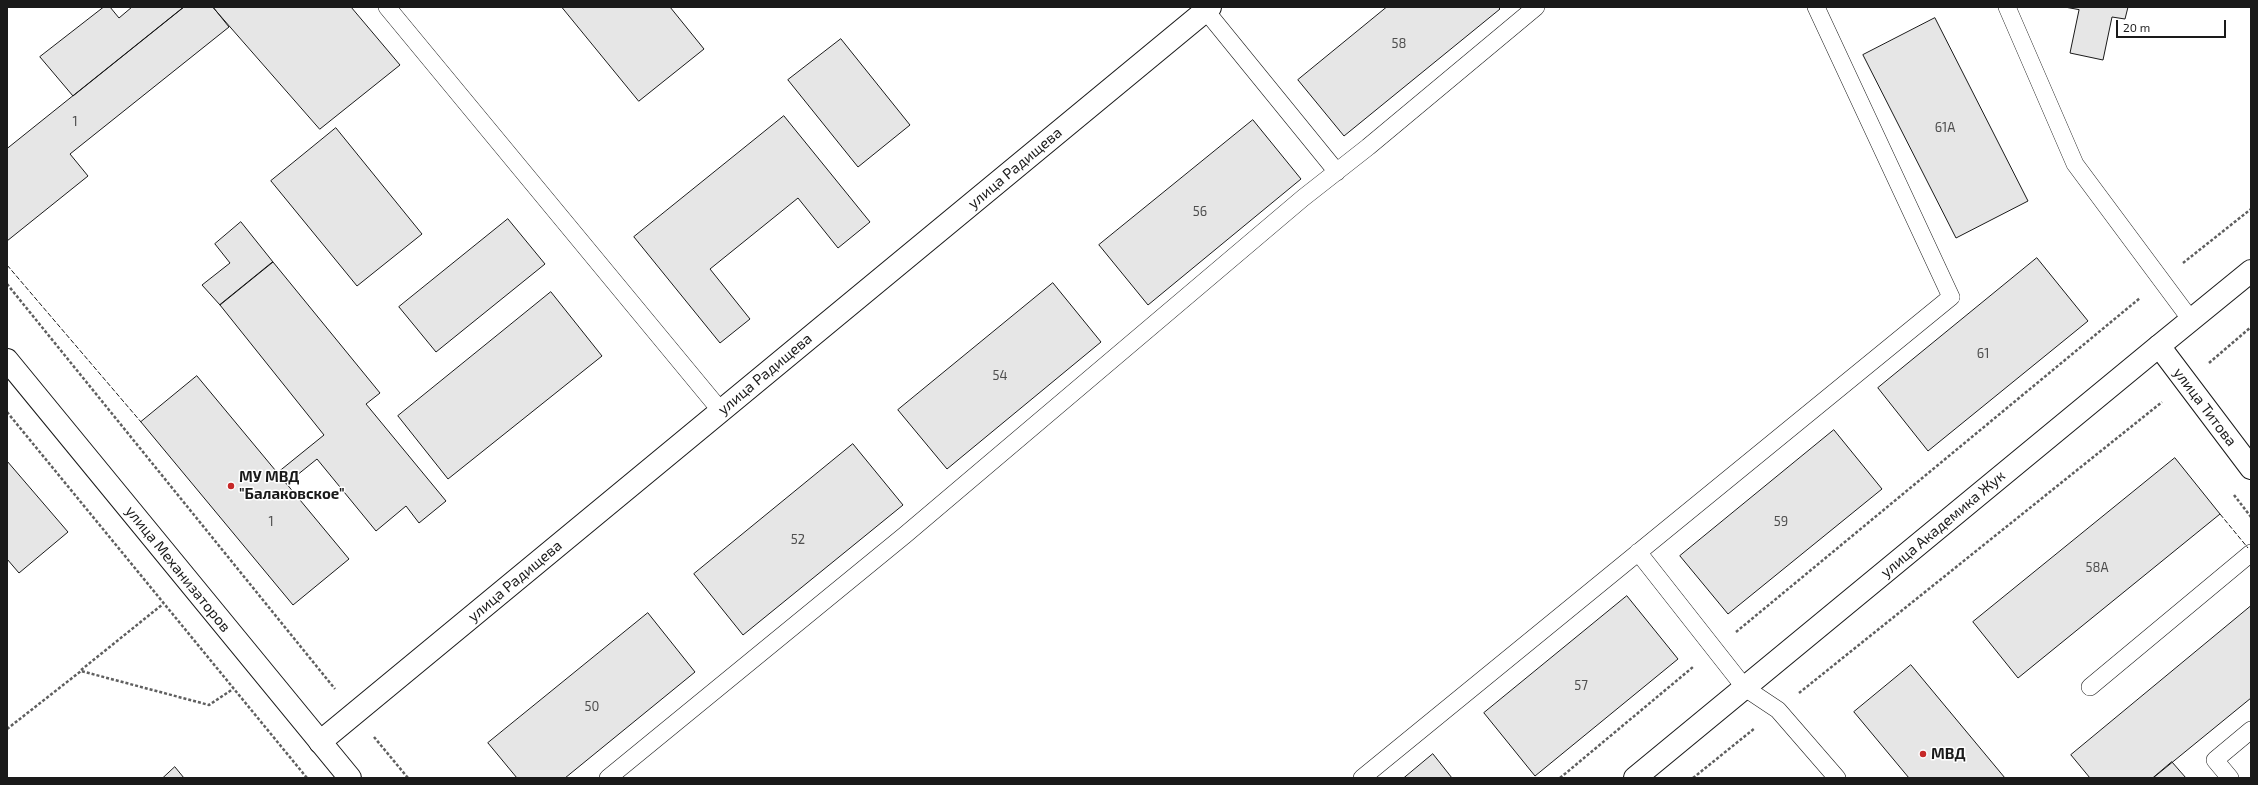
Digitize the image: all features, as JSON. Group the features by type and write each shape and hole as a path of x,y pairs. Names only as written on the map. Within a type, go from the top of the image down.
{"street":[{"name":"улица Радищева","path":"320,742 1208,9"},
{"name":"улица Академика Жук","path":"1635,778 2251,271"},
{"name":"улица Титова","path":"2159,346 2251,468"},
{"name":"улица Механизаторов","path":"7,360 350,778"}],"lane":[{"path":"387,7 721,411"},
{"path":"608,778 906,535 1337,172 1536,7"},
{"path":"1362,778 1951,297 1816,7"},
{"path":"2007,7 2075,164 2191,320"},
{"path":"1208,9 1337,172"},
{"path":"1638,552 1745,688 1778,710 1837,778"},
{"path":"2090,687 2251,552"},
{"path":"2230,778 2215,760 2251,730"}],"path":[{"path":"1560,778 2161,281 2251,209"},
{"path":"7,284 408,778"},
{"path":"1693,778 2186,382 2251,327"},
{"path":"7,412 307,778"},
{"path":"7,729 163,604"},
{"path":"80,671 209,705 233,689"}],"building":[{"path":"104,7 110,7 119,18 132,7 184,7 73,96 40,57"},
{"path":"184,7 213,7 229,27 70,154 88,176 7,241 7,149"},
{"path":"213,7 351,7 400,65 320,129"},
{"path":"562,7 670,7 704,49 639,101"},
{"path":"1387,7 1498,7 1500,9 1344,136 1298,80"},
{"path":"2065,7 2128,7 2125,19 2112,17 2103,60 2070,53 2079,10"},
{"path":"1935,18 2028,201 1956,238 1863,55"},
{"path":"841,39 910,125 858,167 788,80"},
{"path":"784,116 870,222 838,248 798,198 710,269 750,319 720,343 634,237"},
{"path":"1253,120 1301,179 1148,305 1099,245"},
{"path":"336,128 422,234 357,286 271,181"},
{"path":"508,219 545,264 436,352 399,307"},
{"path":"241,222 273,262 220,305 202,285 230,263 215,244"},
{"path":"2037,258 2088,321 1928,451 1878,388"},
{"path":"273,262 380,393 366,404 446,501 419,523 406,506 376,531 317,459 286,484 277,473 324,435 220,305"},
{"path":"1053,283 1101,342 947,469 898,410"},
{"path":"551,292 602,356 448,479 398,416"},
{"path":"197,376 349,559 293,605 141,422"},
{"path":"1834,430 1882,489 1728,614 1680,556"},
{"path":"853,444 903,505 743,635 694,574"},
{"path":"2175,458 2220,514 2018,678 1973,622"},
{"path":"7,461 68,532 19,573 7,559"},
{"path":"1627,596 1678,659 1535,776 1484,713"},
{"path":"2251,606 2251,698 2153,778 2090,778 2071,755"},
{"path":"648,613 695,672 565,778 517,778 488,743"},
{"path":"1911,665 2005,778 1909,778 1854,712"},
{"path":"1433,754 1452,778 1404,778"},
{"path":"2172,762 2186,778 2153,778"},
{"path":"175,767 184,778 163,778"}],"fence":[{"path":"7,265 141,422"},
{"path":"2220,514 2248,548"}],"place":[{"name":"МУ МВД \"Балаковское\"","path":"231,486"},
{"name":"МВД","path":"1923,754"}]}
